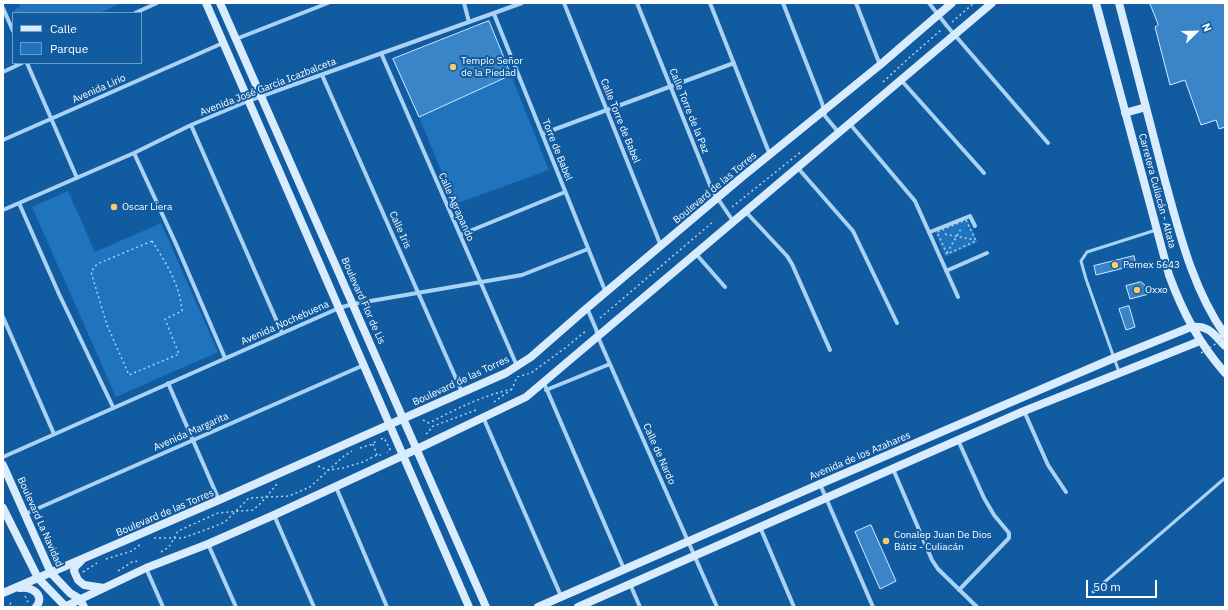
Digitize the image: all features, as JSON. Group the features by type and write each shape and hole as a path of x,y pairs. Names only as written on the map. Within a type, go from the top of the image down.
{"street":[{"path":"136,12 157,3"},
{"path":"206,3 469,607"},
{"name":"Boulevard Flor de Lis","path":"220,3 486,607"},
{"path":"236,39 328,3"},
{"path":"464,3 469,22"},
{"name":"Avenida José García Icazbalceta","path":"3,210 134,153 191,125 248,101 494,14 515,4 522,3"},
{"name":"Calle Torre de Babel","path":"564,3 662,246"},
{"name":"Calle Torre de la Paz","path":"637,3 712,190 733,221"},
{"path":"710,3 770,155"},
{"path":"783,3 822,102 825,116 839,134"},
{"path":"856,3 880,65"},
{"path":"928,3 1048,143"},
{"name":"Boulevard de las Torres","path":"6,596 13,589 404,419 506,373 518,366 531,357 587,308 880,65 952,3"},
{"path":"545,387 598,337 695,253 797,167 839,134 992,3"},
{"name":"Carretera Culiacán - Altata","path":"1096,3 1156,230 1176,295 1191,327 1212,358 1225,373"},
{"name":"Carretera Culiacán - Altata","path":"1119,3 1189,264 1206,304 1225,334"},
{"path":"3,8 12,29"},
{"name":"Torre de Babel","path":"494,14 606,293"},
{"name":"Avenida Lirio","path":"3,140 223,43"},
{"name":"Calle Agrapando","path":"381,53 518,366"},
{"path":"542,134 734,63"},
{"path":"3,72 20,64"},
{"path":"27,64 77,178"},
{"name":"Calle Iris","path":"322,75 462,392"},
{"path":"901,80 984,172"},
{"path":"1125,113 1146,107"},
{"path":"850,124 915,201 958,297"},
{"path":"191,125 282,333"},
{"path":"134,153 176,244 225,358"},
{"path":"797,167 853,230 897,323"},
{"path":"460,235 565,192"},
{"path":"19,203 59,294 113,407"},
{"path":"745,211 787,256 792,264 830,350"},
{"path":"930,232 970,216 975,226"},
{"name":"Avenida Nochebuena","path":"3,457 339,308 418,292 530,273 588,249"},
{"path":"695,253 725,287"},
{"path":"946,271 987,253"},
{"name":"Calle de Nardo","path":"587,308 598,337 689,540 717,607"},
{"path":"3,317 54,434"},
{"path":"1191,327 1202,327 1208,329 1225,346"},
{"name":"Avenida de los Azahares","path":"538,607 689,540 1114,358 1191,327"},
{"path":"578,607 1024,411 1200,341"},
{"path":"3,508 6,522 38,578 68,606 82,603 104,588 146,564 208,544 274,515 403,456 482,412 514,404 545,387 610,364"},
{"name":"Avenida Margarita","path":"25,514 364,365"},
{"path":"168,383 219,500"},
{"path":"545,387 624,569"},
{"path":"1024,411 1048,465 1066,492"},
{"path":"482,412 560,596"},
{"path":"958,440 984,498 994,515 1010,535 958,590"},
{"name":"Boulevard La Navidad","path":"3,465 51,573 82,603"},
{"path":"893,468 932,560 958,590 977,607"},
{"path":"820,484 873,607"},
{"path":"336,486 387,607"},
{"path":"274,515 314,607"},
{"path":"760,527 794,607"},
{"path":"208,544 236,607"},
{"path":"86,557 75,567 74,571 78,580 84,585 104,588"},
{"path":"146,564 163,607"},
{"path":"630,584 640,607"},
{"path":"13,589 25,587 36,591 40,598 39,604 36,607"}],"lane":[{"path":"1120,374 1081,261 1087,252 1156,230"},
{"path":"1093,592 1225,478"}],"path":[{"path":"951,23 974,3"},
{"path":"882,84 909,58 943,29"},
{"path":"726,212 804,150"},
{"path":"937,232 966,220"},
{"path":"947,254 966,220"},
{"path":"966,220 975,240"},
{"path":"594,324 714,221"},
{"path":"937,232 975,240"},
{"path":"937,232 947,254"},
{"path":"947,254 976,242 975,240"},
{"path":"152,241 166,262 181,296 182,311 165,318 179,354 173,357 129,375 108,325 91,272 97,264 152,241"},
{"path":"1201,353 1225,338"},
{"path":"494,402 512,390"},
{"path":"422,436 429,432 431,427 482,412"},
{"path":"150,538 183,538 224,522 249,498 289,496 310,487 328,470 344,456 357,449 373,444 378,440 384,438 390,449 385,456 377,455 363,462 350,466 328,470 317,466"},
{"path":"373,444 377,455"},
{"path":"157,555 169,547 178,530 218,513 253,510 268,496 280,480"},
{"path":"105,560 132,551 144,542"},
{"path":"74,571 78,570 80,575 98,562"},
{"path":"115,572 132,562 146,564"},
{"path":"23,591 30,607"},
{"path":"6,596 11,605 7,607"}],"green space":[{"path":"19,3 122,3 101,12 15,12 14,10 20,7"},
{"path":"511,75 549,170 455,204 419,117"},
{"path":"68,191 95,252 161,223 218,352 116,397 32,207"},
{"path":"967,218 978,242 945,257 935,232"}],"building":[{"path":"1150,3 1225,3 1225,127 1219,129 1216,120 1201,125 1185,80 1170,85 1155,27 1158,25"},
{"name":"Templo Señor de la Piedad","path":"489,21 511,75 419,117 393,59"},
{"name":"Pemex 5643","path":"1134,256 1136,265 1096,275 1094,266"},
{"name":"Oxxo","path":"1141,282 1146,286 1149,294 1130,299 1126,286"},
{"path":"1129,306 1135,327 1126,330 1119,309"},
{"path":"871,525 896,581 880,589 855,532"}],"place":[{"name":"Templo Señor de la Piedad","path":"453,67"},
{"name":"Oscar Liera","path":"114,207"},
{"name":"Pemex 5643","path":"1115,265"},
{"name":"Oxxo","path":"1137,290"},
{"name":"Conalep Juan De Dios Bátiz - Culiacán","path":"886,541"}]}
